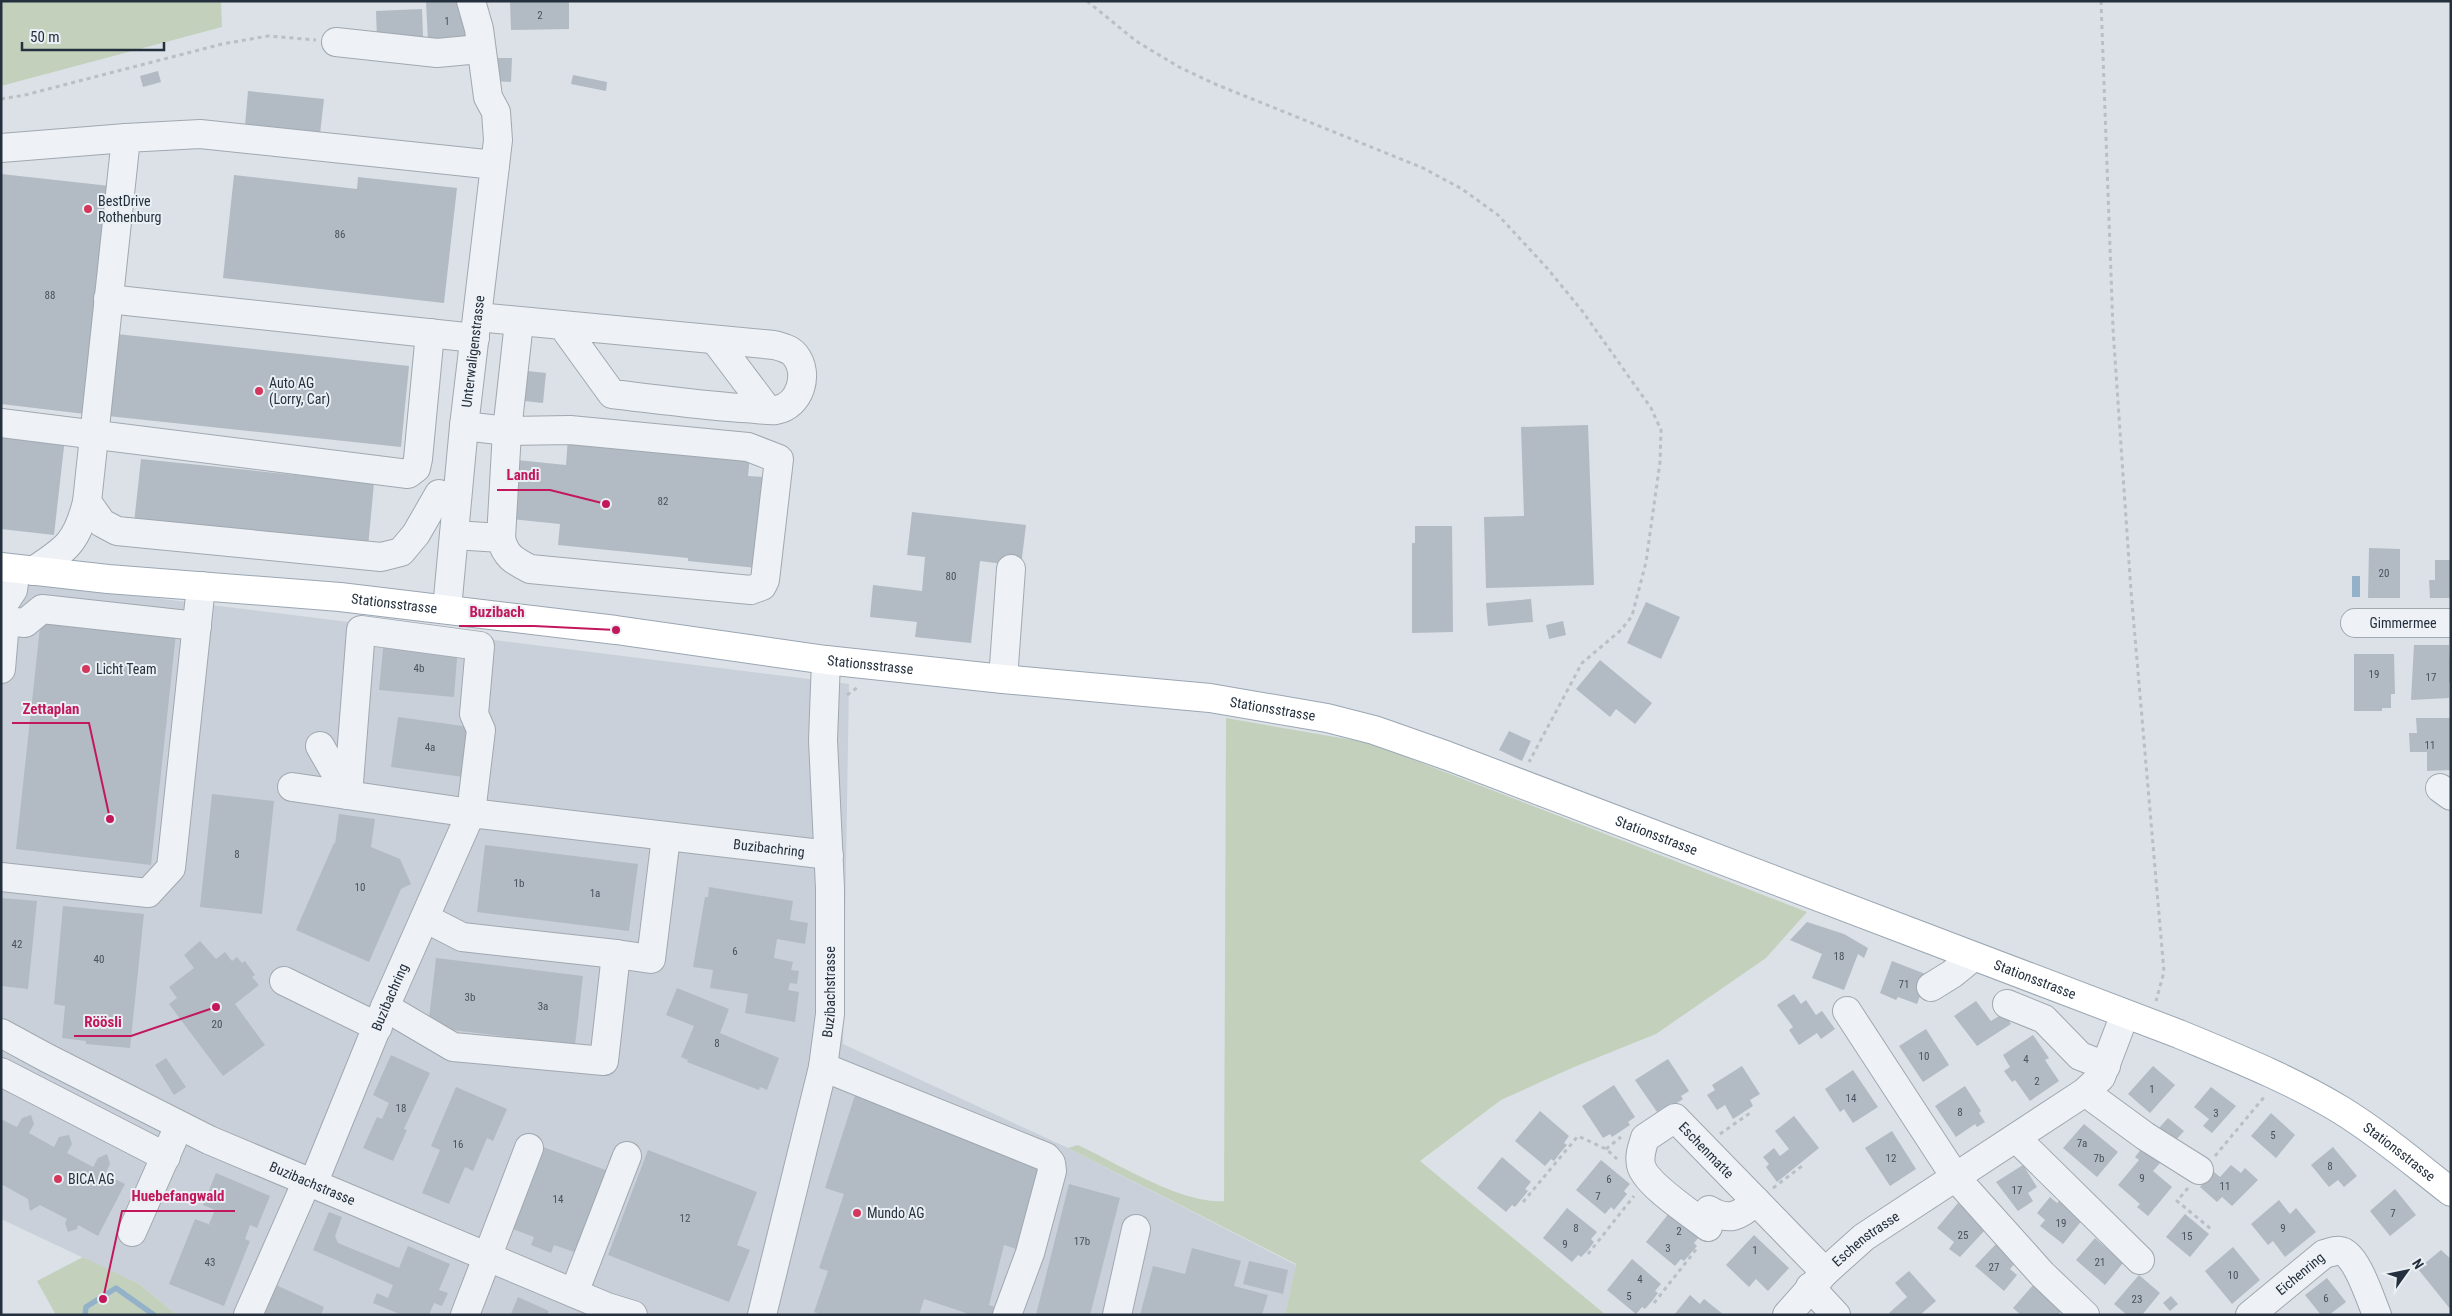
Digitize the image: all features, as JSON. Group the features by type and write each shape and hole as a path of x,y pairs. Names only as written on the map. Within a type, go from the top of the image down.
{"main road":[{"name":"Stationsstrasse","path":"17,569 201,586 270,590 447,609 759,648 826,660 1210,698 1294,711 1374,730 1518,782 2265,1070 2340,1110 2370,1129 2451,1192"}],"street":[{"name":"Unterwaligenstrasse","path":"447,609 454,535 448,497 464,426 498,140 496,112 488,97 477,22 471,1"},
{"path":"336,42 437,53 480,49"},
{"path":"1,148 200,134 495,166"},
{"path":"1,669 3,611 14,590 17,569 68,546 81,528 87,502 126,138"},
{"path":"108,299 430,333 519,322 562,325 774,345 786,348 795,355 802,375 801,388 789,404 776,410 724,407 612,394 562,325"},
{"path":"464,426 507,431 570,430 748,447 779,459 765,580 758,589 530,569 513,560 503,550 501,538 507,431 519,322"},
{"path":"412,472 418,460 430,333"},
{"path":"715,340 767,409"},
{"path":"1,423 402,474 412,472"},
{"path":"87,502 102,523 117,530 381,557 401,552 448,497 426,486 412,472"},
{"path":"454,535 501,538"},
{"path":"1003,679 1011,569"},
{"path":"1,877 148,893 171,868 201,586"},
{"path":"3,611 25,623 42,609 197,626"},
{"name":"Gimmermee","path":"2355,623 2451,623"},
{"path":"348,795 361,630 480,646 474,714 481,730 472,813"},
{"name":"Buzibachstrasse","path":"762,1315 823,1067 830,1014 832,966 823,740 826,660"},
{"path":"320,746 348,795"},
{"name":"Buzibachring","path":"292,788 472,813 829,856"},
{"name":"Buzibachring","path":"248,1315 310,1183 381,1017 472,813"},
{"path":"425,918 462,937 651,959 666,837"},
{"path":"284,981 381,1017 453,1047 604,1061 616,954"},
{"path":"1931,987 1952,974 1973,957"},
{"path":"2007,1004 2044,1019 2080,1056 2106,1066"},
{"path":"1847,1011 1956,1178 2042,1274 2084,1315"},
{"name":"Eschenstrasse","path":"1787,1315 1817,1280 1870,1233 2086,1092 2098,1082 2136,1019"},
{"name":"Buzibachstrasse","path":"1,1033 178,1126 574,1293 606,1311 633,1315"},
{"path":"823,1067 1046,1157 1051,1163 1052,1170 1030,1253 1007,1315"},
{"path":"1,1072 166,1157"},
{"path":"2086,1092 2145,1136 2200,1172"},
{"name":"Eschenmatte","path":"1648,1177 1642,1168 1640,1154 1645,1138 1675,1118 1756,1202 1817,1280 1836,1315"},
{"path":"132,1232 178,1126"},
{"path":"2016,1138 2140,1260"},
{"path":"465,1315 486,1256 529,1148"},
{"path":"574,1293 627,1156"},
{"path":"1648,1177 1709,1218 1738,1216 1756,1202"},
{"path":"1117,1315 1136,1229"},
{"name":"Eichenring","path":"2250,1315 2324,1254 2340,1251 2348,1254 2355,1263 2377,1315"}],"path":[{"path":"1087,1 1136,42 1179,67 1215,84 1424,168 1462,189 1498,216 1547,268 1583,312 1651,408 1661,430 1660,462 1646,562 1632,616 1621,630 1582,663 1518,782"},
{"path":"2102,1 2113,329 2131,591 2164,972 2136,1019"},
{"path":"1,99 25,95 222,44 268,36 336,42"},
{"path":"845,697 864,684"},
{"path":"2211,1229 2177,1201 2266,1095"},
{"path":"1702,1146 1750,1113"},
{"path":"1523,1202 1578,1136 1606,1149 1619,1160"},
{"path":"1756,1202 1802,1166"},
{"path":"1588,1254 1648,1177"},
{"path":"1654,1304 1713,1229 1709,1218"}],"shaded area":[{"path":"1,579 849,684 843,1044 1068,1148 1296,1265 1285,1315 177,1315 139,1284 1,1219"}],"green space":[{"path":"1,1 221,1 222,27 1,86"},
{"path":"1226,718 1370,743 1807,912 1766,958 1656,1034 1574,1067 1501,1100 1420,1161 1606,1315 1285,1315 1296,1264 1068,1148 1078,1145 1170,1190 1208,1200 1224,1201"},
{"path":"83,1257 139,1284 177,1315 56,1315 37,1281"}],"water":[{"path":"2352,576 2360,576 2360,597 2352,597"}],"building":[{"path":"426,1 466,1 468,40 428,42"},
{"path":"510,1 569,1 569,29 511,30"},
{"path":"422,9 423,37 377,38 376,11"},
{"path":"496,58 512,58 511,82 495,81"},
{"path":"158,71 161,82 143,87 140,76"},
{"path":"573,75 607,82 606,91 571,84"},
{"path":"248,91 324,99 320,134 245,126"},
{"path":"1,174 110,186 85,414 1,404"},
{"path":"234,175 357,189 358,177 457,188 444,303 223,278"},
{"name":"Auto AG (Lorry, Car)","path":"117,334 409,366 401,447 108,416"},
{"path":"527,371 546,373 543,403 524,401"},
{"path":"1588,425 1594,585 1486,588 1484,517 1524,516 1521,427"},
{"path":"1,431 65,438 54,535 1,529"},
{"path":"568,438 750,456 748,476 766,477 757,568 688,561 688,558 558,545 560,524 511,519 517,460 566,465"},
{"path":"141,459 374,483 368,547 134,523"},
{"path":"912,512 1026,525 1021,566 980,561 971,643 915,637 917,622 870,617 873,585 922,591 925,557 907,555"},
{"path":"1415,526 1452,526 1453,632 1412,633 1412,543 1415,543"},
{"path":"2369,548 2400,549 2400,598 2368,598"},
{"path":"2435,560 2451,560 2451,598 2430,598 2429,580 2435,580"},
{"path":"1531,599 1533,622 1488,626 1486,603"},
{"path":"1646,602 1680,617 1661,659 1627,643"},
{"path":"41,618 176,634 151,865 16,849"},
{"path":"1563,621 1566,635 1549,639 1546,625"},
{"path":"384,639 458,645 454,697 379,690"},
{"path":"2414,645 2449,645 2451,683 2449,683 2449,698 2411,700"},
{"path":"2354,654 2394,654 2395,694 2391,694 2391,708 2382,708 2382,711 2354,711"},
{"path":"1600,660 1652,703 1635,724 1616,709 1610,717 1576,689"},
{"path":"398,717 470,727 463,777 391,767"},
{"path":"2416,718 2450,718 2451,770 2427,771 2427,752 2410,752 2409,733 2417,733"},
{"path":"1509,731 1531,741 1522,761 1499,750"},
{"path":"212,794 274,801 262,914 200,907"},
{"path":"339,814 375,819 371,847 400,859 411,884 401,889 369,962 296,930 335,844"},
{"path":"485,845 638,864 629,931 477,912"},
{"path":"709,887 793,901 790,920 808,923 805,944 777,939 774,958 793,962 791,970 799,971 797,984 790,983 788,990 799,992 795,1022 745,1013 748,994 710,988 713,970 693,967 705,897 708,897"},
{"path":"1,898 37,901 28,989 1,986"},
{"path":"63,906 144,914 130,1048 86,1044 86,1041 62,1038 65,1006 54,1004"},
{"path":"1807,922 1844,934 1868,948 1864,958 1858,954 1844,990 1812,978 1822,954 1790,940"},
{"path":"200,941 216,959 225,952 232,961 237,957 242,963 245,961 255,975 252,977 259,985 235,1004 265,1045 223,1076 169,1004 177,998 169,987 194,968 184,955"},
{"path":"436,958 583,976 575,1045 428,1027"},
{"path":"1892,961 1928,975 1917,1004 1898,997 1896,1000 1880,993"},
{"path":"677,988 729,1009 720,1033 779,1058 767,1090 760,1087 759,1090 687,1062 688,1060 681,1057 694,1026 666,1015"},
{"path":"1794,994 1801,1004 1806,1000 1816,1015 1822,1011 1835,1029 1821,1039 1817,1033 1799,1045 1789,1030 1793,1027 1777,1005"},
{"path":"1976,1001 1991,1021 2004,1013 2011,1024 1977,1046 1954,1016"},
{"path":"1926,1029 1949,1065 1923,1082 1899,1046"},
{"path":"2033,1035 2049,1058 2045,1060 2059,1081 2030,1101 2015,1080 2012,1082 2004,1071 2010,1067 2003,1055"},
{"path":"391,1055 430,1073 404,1129 407,1130 393,1161 363,1148 377,1117 382,1119 389,1103 373,1095"},
{"path":"166,1058 186,1087 174,1095 155,1065"},
{"path":"1668,1059 1689,1091 1681,1096 1683,1099 1665,1111 1663,1108 1657,1112 1635,1080"},
{"path":"1742,1066 1760,1094 1750,1100 1753,1106 1733,1119 1725,1105 1717,1110 1707,1095 1715,1090 1712,1085"},
{"path":"2153,1066 2175,1085 2150,1113 2128,1094"},
{"path":"1853,1070 1878,1107 1853,1123 1844,1109 1840,1112 1825,1089"},
{"path":"1614,1085 1635,1117 1628,1122 1630,1125 1612,1137 1610,1134 1603,1138 1582,1106"},
{"path":"1965,1086 1981,1111 1979,1113 1985,1122 1977,1127 1975,1124 1956,1137 1935,1106"},
{"path":"456,1087 507,1109 493,1141 487,1138 473,1171 465,1167 449,1204 422,1193 440,1150 431,1146"},
{"path":"2211,1087 2236,1106 2212,1133 2203,1126 2209,1119 2194,1107"},
{"path":"856,1092 1049,1167 1022,1251 1004,1245 989,1305 995,1307 992,1315 972,1315 924,1299 919,1315 822,1315 814,1312 828,1271 819,1268 844,1194 825,1188"},
{"path":"1540,1111 1569,1136 1564,1143 1567,1145 1554,1161 1551,1159 1545,1166 1515,1141"},
{"path":"2271,1113 2295,1135 2276,1158 2251,1136"},
{"name":"BICA AG","path":"31,1115 34,1124 29,1133 54,1147 59,1137 69,1135 72,1144 67,1153 93,1167 98,1158 107,1154 110,1164 105,1174 125,1184 98,1236 78,1225 77,1229 68,1232 65,1223 67,1219 40,1205 30,1211 28,1199 1,1184 1,1119 17,1127 22,1118"},
{"path":"1794,1116 1819,1148 1777,1182 1766,1167 1769,1164 1763,1157 1774,1148 1780,1156 1789,1149 1775,1131"},
{"path":"2168,1118 2184,1131 2174,1142 2159,1128"},
{"path":"2084,1124 2118,1152 2097,1177 2063,1148"},
{"path":"1892,1131 1916,1169 1890,1186 1865,1148"},
{"path":"535,1144 611,1172 580,1254 554,1245 551,1253 531,1245 534,1237 505,1226"},
{"path":"2333,1147 2357,1176 2344,1187 2338,1180 2329,1187 2311,1165"},
{"path":"2142,1148 2160,1163 2153,1171 2172,1187 2148,1216 2137,1207 2140,1204 2118,1185 2139,1160 2135,1157"},
{"path":"648,1150 757,1192 737,1245 750,1250 729,1302 608,1255"},
{"path":"1502,1157 1531,1182 1525,1189 1528,1191 1515,1207 1512,1205 1506,1212 1477,1188"},
{"path":"1601,1160 1630,1184 1624,1191 1627,1194 1614,1210 1611,1207 1605,1214 1576,1190"},
{"path":"2023,1165 2037,1187 2028,1193 2033,1201 2018,1211 1996,1182"},
{"path":"2231,1165 2241,1173 2245,1168 2258,1180 2232,1206 2222,1197 2217,1202 2200,1187 2213,1171 2220,1177"},
{"path":"216,1173 270,1196 257,1228 250,1225 245,1239 250,1241 224,1306 169,1284 195,1219 216,1227 209,1224 215,1210 203,1205"},
{"path":"1069,1184 1120,1198 1090,1315 1036,1315"},
{"path":"2395,1189 2416,1215 2390,1236 2370,1211"},
{"path":"2050,1197 2057,1203 2060,1200 2083,1219 2063,1244 2040,1226 2045,1220 2037,1213"},
{"path":"2279,1200 2290,1214 2296,1208 2316,1232 2285,1257 2273,1241 2268,1245 2251,1224"},
{"path":"1958,1203 1987,1228 1960,1257 1949,1249 1954,1242 1937,1228"},
{"path":"1567,1208 1597,1232 1591,1239 1594,1242 1588,1250 1581,1257 1578,1255 1572,1262 1543,1238"},
{"path":"329,1212 342,1217 335,1236 338,1243 399,1268 408,1246 450,1264 439,1290 448,1293 442,1306 434,1303 429,1315 402,1315 373,1303 377,1293 388,1298 393,1285 313,1250"},
{"path":"1670,1212 1700,1236 1694,1243 1697,1246 1684,1261 1681,1259 1675,1266 1646,1242"},
{"path":"2185,1214 2209,1234 2190,1257 2166,1237"},
{"path":"1754,1235 1789,1268 1768,1291 1756,1279 1749,1287 1726,1265"},
{"path":"2095,1238 2123,1263 2105,1285 2076,1260"},
{"path":"1996,1244 2016,1262 2010,1269 2017,1275 2004,1291 1975,1266"},
{"path":"2233,1247 2260,1280 2232,1304 2205,1271"},
{"path":"1192,1248 1241,1261 1234,1286 1268,1295 1262,1315 1140,1315 1153,1266 1185,1274"},
{"path":"2441,1250 2451,1259 2451,1310 2418,1269"},
{"path":"1632,1259 1661,1284 1655,1291 1658,1293 1652,1301 1645,1309 1642,1307 1636,1314 1607,1290"},
{"path":"1249,1261 1288,1270 1283,1294 1243,1284"},
{"path":"1909,1271 1936,1301 1920,1315 1890,1315 1889,1313 1907,1297 1895,1283"},
{"path":"2139,1275 2160,1293 2142,1315 2127,1315 2114,1304"},
{"path":"2327,1278 2346,1302 2329,1315 2321,1315 2305,1295"},
{"path":"2034,1284 2063,1309 2058,1315 2021,1315 2013,1308"},
{"path":"276,1285 324,1307 321,1315 263,1315"},
{"path":"1690,1295 1700,1304 1704,1299 1724,1315 1674,1315"},
{"path":"2171,1296 2178,1304 2170,1311 2163,1303"},
{"path":"518,1297 549,1311 547,1315 511,1314"}],"waterway":[{"path":"85,1315 86,1307 116,1288 154,1315"}],"place":[{"name":"BestDrive Rothenburg","path":"88,209"},
{"name":"Auto AG (Lorry, Car)","path":"259,391"},
{"name":"Landi","path":"606,504"},
{"name":"Buzibach","path":"616,630"},
{"name":"Licht Team","path":"86,669"},
{"name":"Zettaplan","path":"110,819"},
{"name":"Röösli","path":"216,1007"},
{"name":"BICA AG","path":"58,1179"},
{"name":"Mundo AG","path":"857,1213"},
{"name":"Huebefangwald","path":"103,1299"}]}
